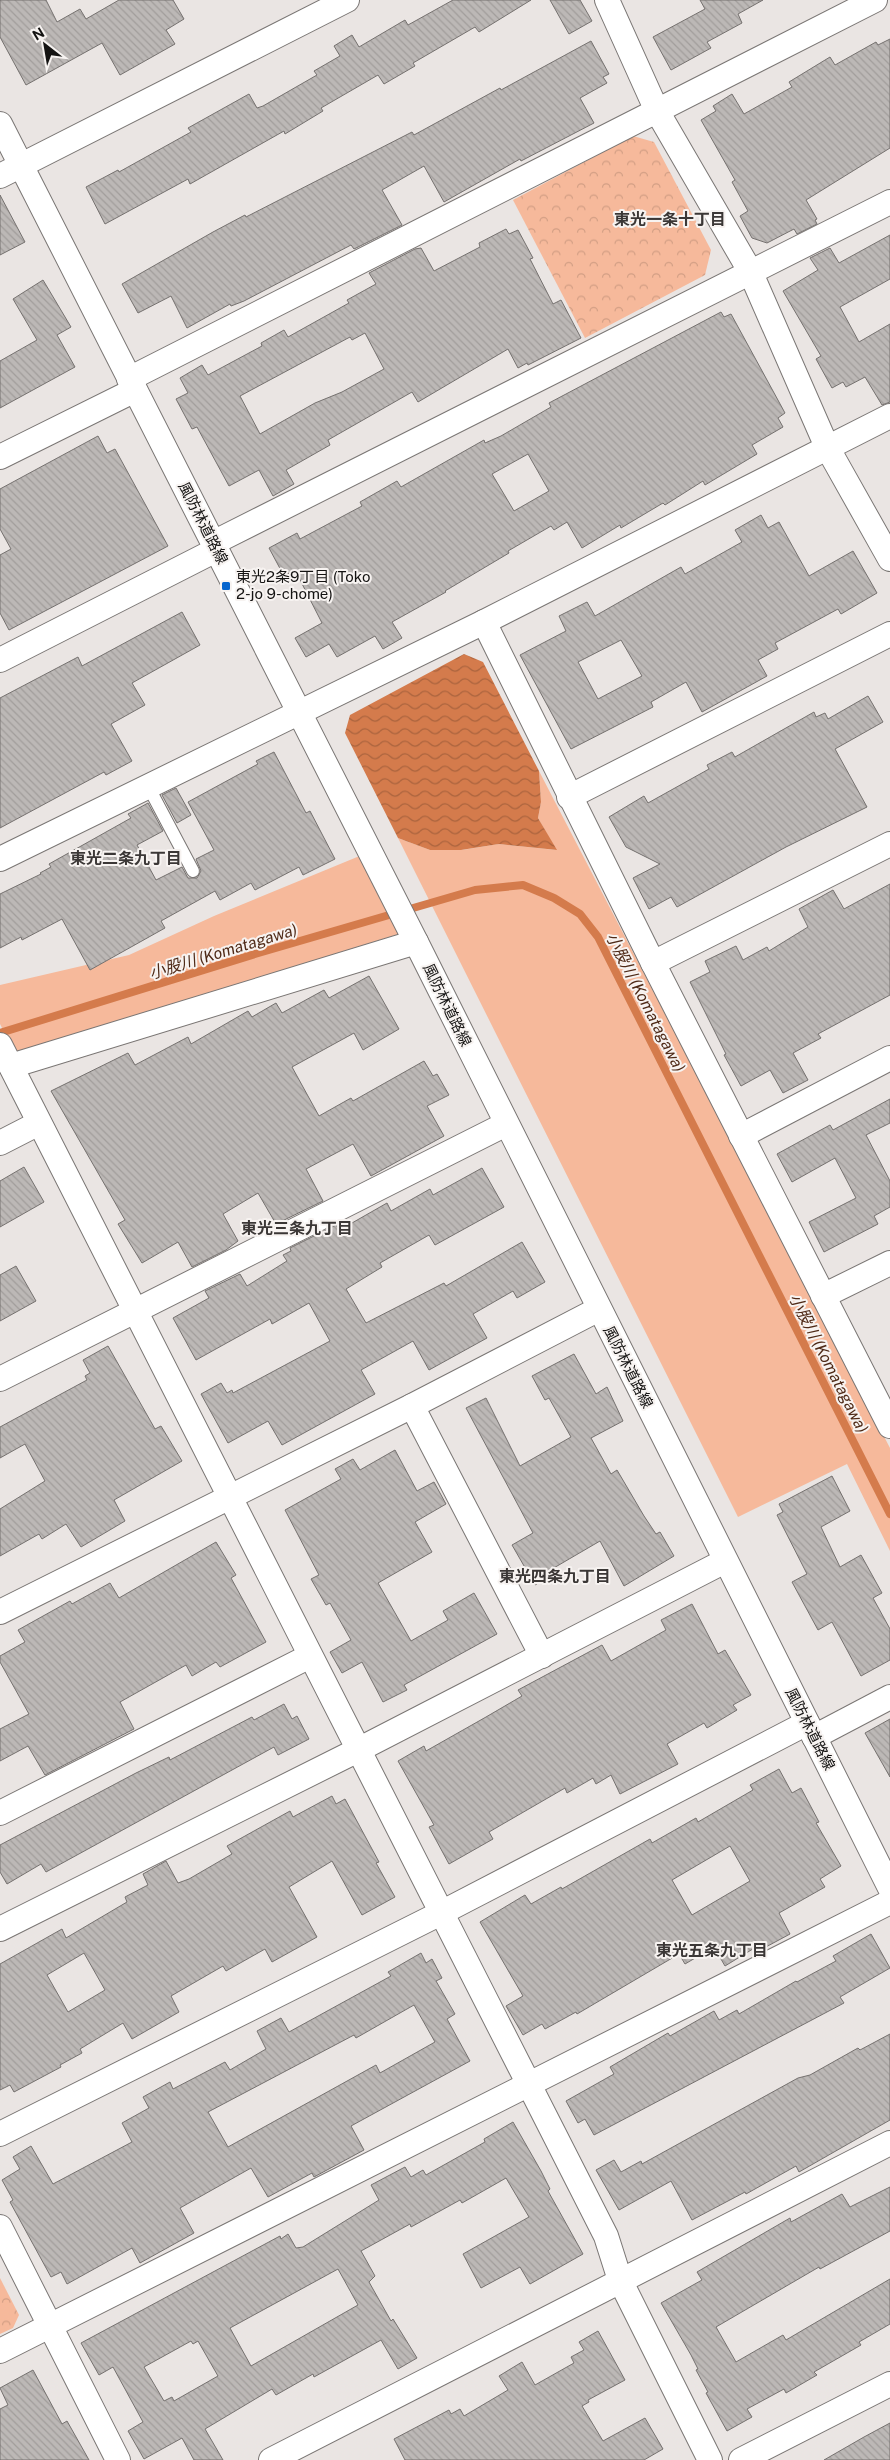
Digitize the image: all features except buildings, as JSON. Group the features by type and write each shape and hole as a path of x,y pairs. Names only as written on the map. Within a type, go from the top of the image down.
{"street":[{"path":"0,176 347,0"},
{"path":"607,0 657,111 750,271 827,448 890,559"},
{"path":"0,458 132,384 875,0"},
{"name":"風防林道路線","path":"0,124 411,932 890,1888"},
{"path":"0,660 214,546 750,271 890,202"},
{"path":"0,859 298,711 484,622 890,416"},
{"path":"484,622 569,797 890,1426"},
{"path":"569,797 890,634"},
{"path":"653,963 890,844"},
{"path":"411,932 5,1054 228,1497 527,2085 606,2236 620,2280 710,2460"},
{"path":"741,1136 890,1058"},
{"path":"0,1143 39,1123"},
{"path":"0,1379 506,1124"},
{"path":"823,1296 890,1263"},
{"path":"0,1612 412,1406 599,1309"},
{"path":"412,1406 542,1656"},
{"path":"0,1929 358,1750 725,1561"},
{"path":"0,1813 310,1656"},
{"path":"0,2134 810,1730 890,1697"},
{"path":"0,2351 890,1902"},
{"path":"271,2460 890,2143"},
{"path":"0,2227 118,2460"},
{"path":"741,2460 890,2384"}],"lane":[{"path":"148,786 193,871"}],"green space":[{"path":"633,136 654,142 711,250 705,275 585,338 513,200"},
{"path":"539,771 890,1448 890,1551 847,1464 738,1517 398,838 430,850 462,850 499,844 556,850 538,818 541,802"},
{"path":"362,855 402,933 15,1054 0,1024 0,985 129,955 214,916"},
{"path":"0,2278 19,2315 13,2328 0,2334"}],"water":[{"path":"464,654 483,662 539,771 541,802 538,818 557,850 499,844 461,850 430,850 398,838 345,733 350,715"}],"waterway":[{"name":"小股川 (Komatagawa)","path":"0,1033 255,954 475,890 523,885 554,898 580,914 598,937 890,1514"}],"place":[{"name":"東光2条9丁目 (Toko 2-jo 9-chome)","path":"226,586"}],"district":[{"name":"東光一条十丁目","path":"670,219"},
{"name":"東光二条九丁目","path":"126,858"},
{"name":"東光三条九丁目","path":"297,1228"},
{"name":"東光四条九丁目","path":"555,1576"},
{"name":"東光五条九丁目","path":"712,1950"}]}
